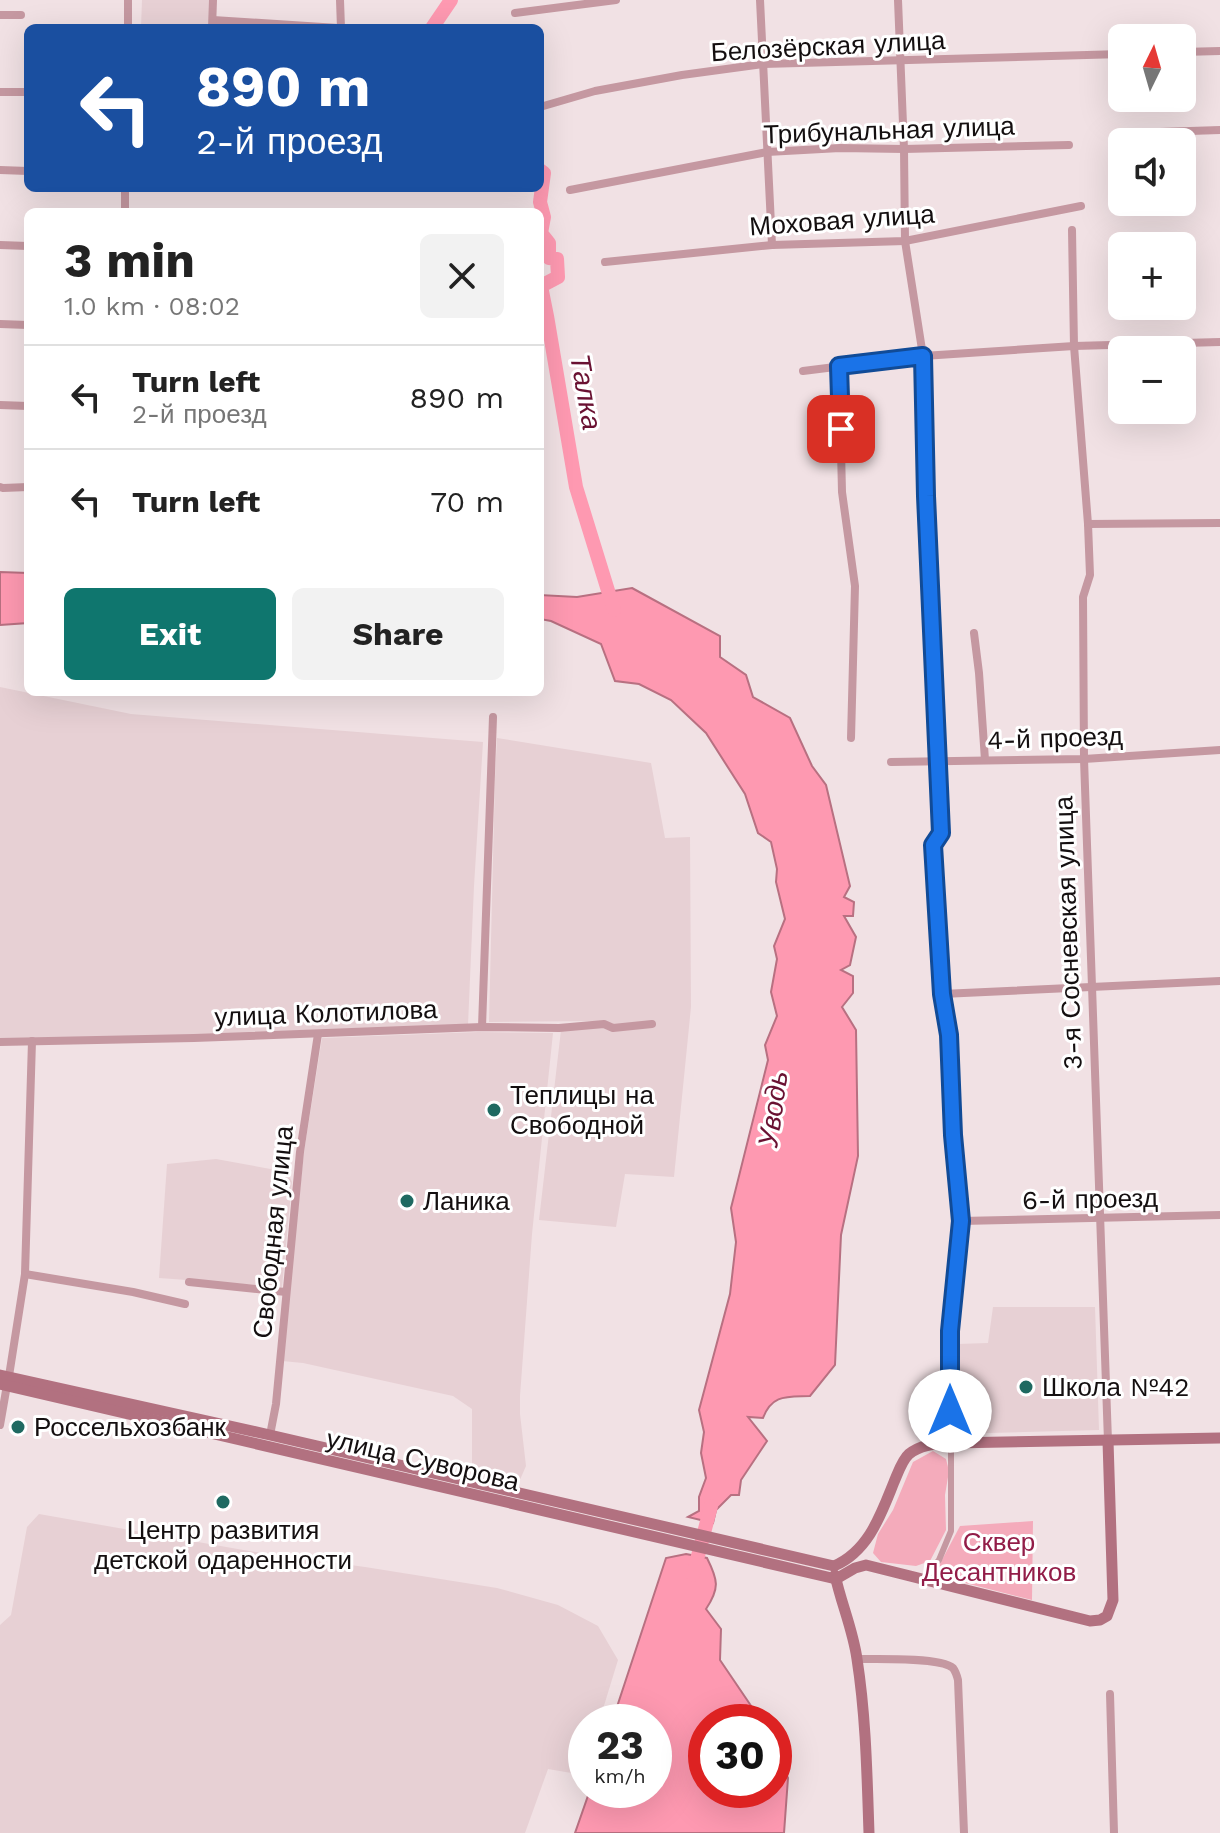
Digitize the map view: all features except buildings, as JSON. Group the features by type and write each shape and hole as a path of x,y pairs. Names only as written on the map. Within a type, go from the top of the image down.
{"main road":[{"name":"улица Суворова","path":"4,1380 270,1435 651,1530"},
{"name":"улица Суворова","path":"4,1380 835,1572"},
{"path":"835,1572 866,1541 906,1456 923,1446 1220,1438"},
{"name":"3-я Сосневская улица","path":"923,1580 1090,1621 1107,1616 1113,1600 1108,1441"},
{"path":"835,1572 866,1565 923,1580"},
{"path":"835,1572 857,1659 867,1749 869,1833"}],"street":[{"path":"128,0 128,24"},
{"path":"212,24 213,0"},
{"path":"340,0 340,24"},
{"path":"515,13 616,0"},
{"path":"760,0 772,245"},
{"path":"898,0 905,241 923,356 941,833 933,845 961,1221 950,1331 951,1531 939,1560 923,1580"},
{"path":"0,15 21,15"},
{"path":"1196,52 1220,51"},
{"name":"Белозёрская улица","path":"544,106 595,91 763,64 1108,55"},
{"path":"0,92 24,92"},
{"path":"1196,131 1220,130"},
{"name":"Трибунальная улица","path":"570,190 767,152 1069,145"},
{"path":"0,170 24,171"},
{"name":"Моховая улица","path":"605,262 772,245 905,241 1081,206"},
{"name":"3-я Сосневская улица","path":"1072,230 1074,346 1090,575 1083,597 1084,759 1108,1441"},
{"path":"0,245 24,246"},
{"path":"0,324 24,325"},
{"path":"803,371 923,356 1074,346 1220,342"},
{"path":"839,366 842,492 855,586 851,738"},
{"path":"0,405 24,406"},
{"path":"0,487 24,487"},
{"path":"1088,524 1220,523"},
{"path":"974,633 985,760"},
{"path":"482,1027 493,717"},
{"name":"4-й проезд","path":"891,762 1084,759 1220,750"},
{"path":"942,994 1220,981"},
{"name":"улица Колотилова","path":"0,1042 482,1027 559,1028 604,1024 613,1028 652,1024"},
{"name":"Свободная улица","path":"270,1435 276,1404 300,1152 318,1034"},
{"path":"0,1425 4,1380 25,1274 32,1041"},
{"name":"6-й проезд","path":"961,1221 1220,1215"},
{"path":"25,1274 185,1304"},
{"path":"189,1282 286,1292"},
{"path":"857,1659 918,1660 951,1666 956,1672 964,1833"},
{"path":"1110,1694 1114,1833"}],"shaded area":[{"path":"142,0 210,0 209,24 141,24"},
{"path":"0,687 24,692 24,696 44,696 131,714 483,742 468,1025 0,1040"},
{"path":"497,738 651,763 665,838 690,837 691,1007 674,1177 625,1174 616,1227 539,1220 561,1030 593,1021 489,1022"},
{"path":"478,1032 553,1033 532,1234 520,1396 526,1466 519,1482 472,1470 472,1409 453,1396 282,1361 304,1152 322,1038"},
{"path":"216,1159 287,1172 292,1182 282,1287 159,1278 167,1164"},
{"name":"Школа №42","path":"993,1307 1095,1307 1099,1430 953,1434 957,1344 988,1343"},
{"path":"39,1514 249,1551 497,1588 558,1605 598,1626 618,1660 605,1704 568,1704 568,1772 548,1769 525,1833 0,1833 0,1625 11,1615 27,1527"}],"green space":[{"path":"933,1451 946,1459 949,1471 945,1495 946,1530 930,1561 916,1566 881,1562 873,1553 878,1534 893,1510 913,1462"},
{"name":"Сквер Десантников","path":"1033,1521 1032,1600 934,1575 960,1526"}],"water":[{"path":"0,572 24,573 24,623 0,625"},
{"path":"632,588 720,636 720,657 746,675 753,697 790,718 812,766 826,785 850,886 844,897 854,902 853,916 844,916 856,937 850,965 841,970 853,976 853,993 842,1007 856,1030 858,1156 841,1235 835,1365 810,1396 781,1398 771,1405 763,1418 748,1417 767,1441 741,1480 739,1495 731,1495 716,1510 713,1523 688,1517 699,1511 699,1497 706,1478 701,1453 704,1432 699,1410 730,1294 736,1242 731,1208 768,1060 765,1045 777,1016 771,992 777,959 774,946 785,919 771,842 758,833 745,794 706,733 671,700 639,684 615,681 601,644 544,620 544,595 577,597"},
{"path":"686,1554 707,1558 715,1578 715,1589 706,1609 721,1629 720,1660 750,1704 688,1704 688,1808 786,1808 784,1833 575,1833 584,1808 672,1808 672,1704 618,1704 666,1558"}],"waterway":[{"name":"Талка","path":"435,24 451,0"},
{"name":"Талка","path":"541,192 542,208"},
{"name":"Талка","path":"544,237 549,243 549,258 557,259 558,277 544,284"},
{"name":"Талка","path":"544,301 576,487 614,610"},
{"name":"Уводь","path":"693,1575 711,1506"}],"place":[{"name":"Теплицы на Свободной","path":"494,1110"},
{"name":"Ланика","path":"407,1201"},
{"name":"Школа №42","path":"1026,1387"},
{"name":"Россельхозбанк","path":"18,1427"},
{"name":"Центр развития детской одаренности","path":"223,1502"}],"route":[{"path":"841,429 839,366 923,356 941,833 933,845 961,1221 950,1331 950,1411"}]}
